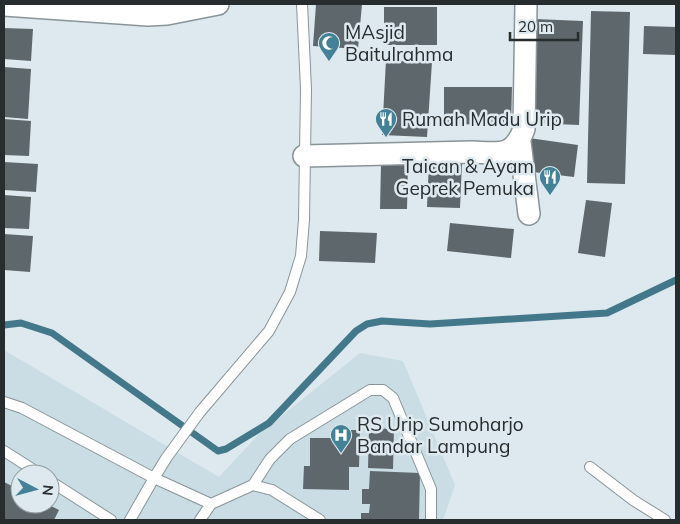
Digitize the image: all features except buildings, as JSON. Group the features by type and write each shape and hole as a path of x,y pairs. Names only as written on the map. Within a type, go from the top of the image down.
{"street":[{"path":"4,5 148,15 167,14 218,4"},
{"path":"526,4 524,129 520,142 528,214"},
{"path":"304,156 497,153 511,150 520,142"}],"lane":[{"path":"130,520 167,457 200,412 269,331 290,292 301,256 304,220 306,89 302,4"},
{"path":"200,520 211,504 253,485 270,460 290,439 370,390 383,390 393,398 431,488 431,520"},
{"path":"4,402 22,408 154,478 211,504"},
{"path":"4,451 24,464"},
{"path":"590,467 633,500 665,520"},
{"path":"253,485 272,490 320,520"},
{"path":"60,487 111,520"}],"shaded area":[{"name":"RS Urip Sumoharjo Bandar Lampung","path":"4,350 219,477 259,434 360,353 403,361 455,485 443,520 4,520"}],"waterway":[{"path":"4,325 21,323 52,333 218,451 226,449 269,423 356,331 367,324 382,321 430,324 607,313 676,280"}],"place":[{"name":"MAsjid Baitulrahma","path":"329,62"},
{"name":"Rumah Madu Urip","path":"386,138"},
{"name":"Taican & Ayam Geprek Pemuka","path":"550,196"},
{"name":"RS Urip Sumoharjo Bandar Lampung","path":"341,454"}]}
